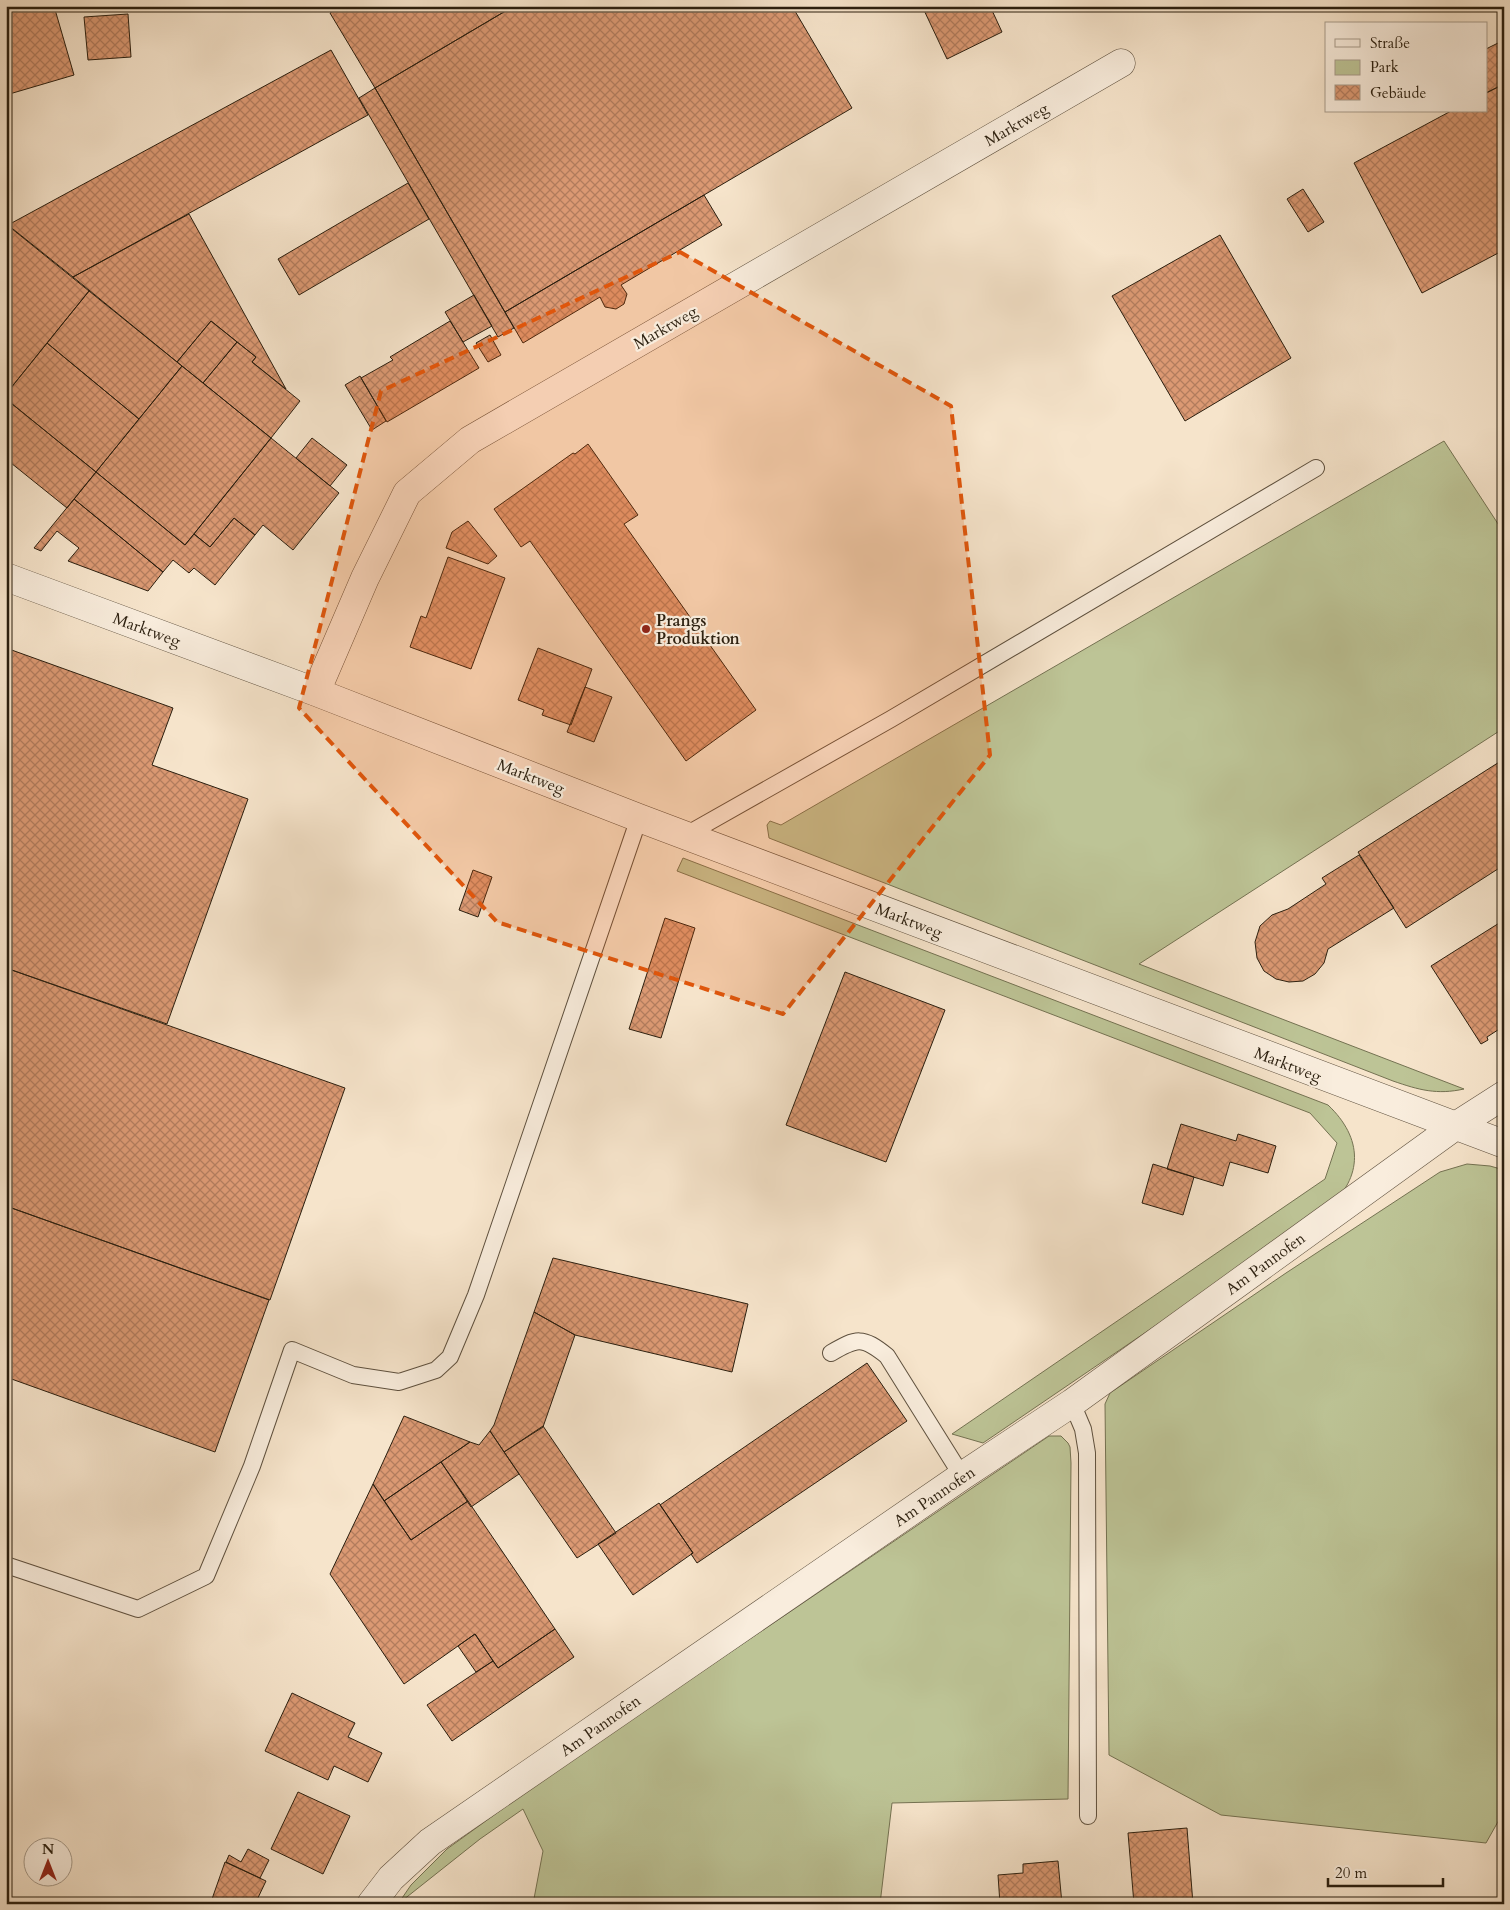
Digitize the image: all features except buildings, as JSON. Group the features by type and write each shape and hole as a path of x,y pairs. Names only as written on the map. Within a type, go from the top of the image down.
{"street":[{"name":"Marktweg","path":"316,692 365,578 406,494 470,440 1121,63"},
{"name":"Marktweg","path":"6,577 316,692 639,818 1454,1127 1504,1144"},
{"name":"Am Pannofen","path":"371,1904 391,1878 430,1842 962,1476 1072,1403 1454,1127 1504,1095"}],"lane":[{"path":"686,835 891,719 1316,468"},
{"path":"6,1565 138,1609 206,1576 252,1466 292,1350 353,1375 399,1382 436,1370 450,1357 476,1296 639,818"},
{"path":"831,1353 857,1340 877,1348 887,1356 962,1476"},
{"path":"1072,1403 1083,1428 1087,1453 1088,1816"}],"highlighted area":[{"path":"680,252 951,406 990,755 783,1014 497,922 299,708 381,391"}],"green space":[{"path":"1444,441 1504,533 1504,728 1139,964 1464,1089 1445,1092 1428,1091 1393,1081 769,838 767,825 770,821 781,825"},
{"path":"683,858 1328,1105 1340,1118 1353,1144 1355,1157 1353,1171 1348,1184 1327,1209 983,1443 952,1434 1325,1179 1337,1143 1310,1113 677,871"},
{"path":"1467,1164 1490,1166 1504,1170 1504,1811 1486,1843 1221,1815 1109,1755 1105,1404 1110,1393 1286,1273 1440,1172"},
{"path":"1049,1436 1061,1436 1068,1443 1071,1463 1068,1799 892,1803 880,1904 533,1904 543,1851 523,1809 480,1839 398,1904 411,1885 447,1849 548,1776"}],"place":[{"name":"Prangs Produktion","path":"646,629"}]}
